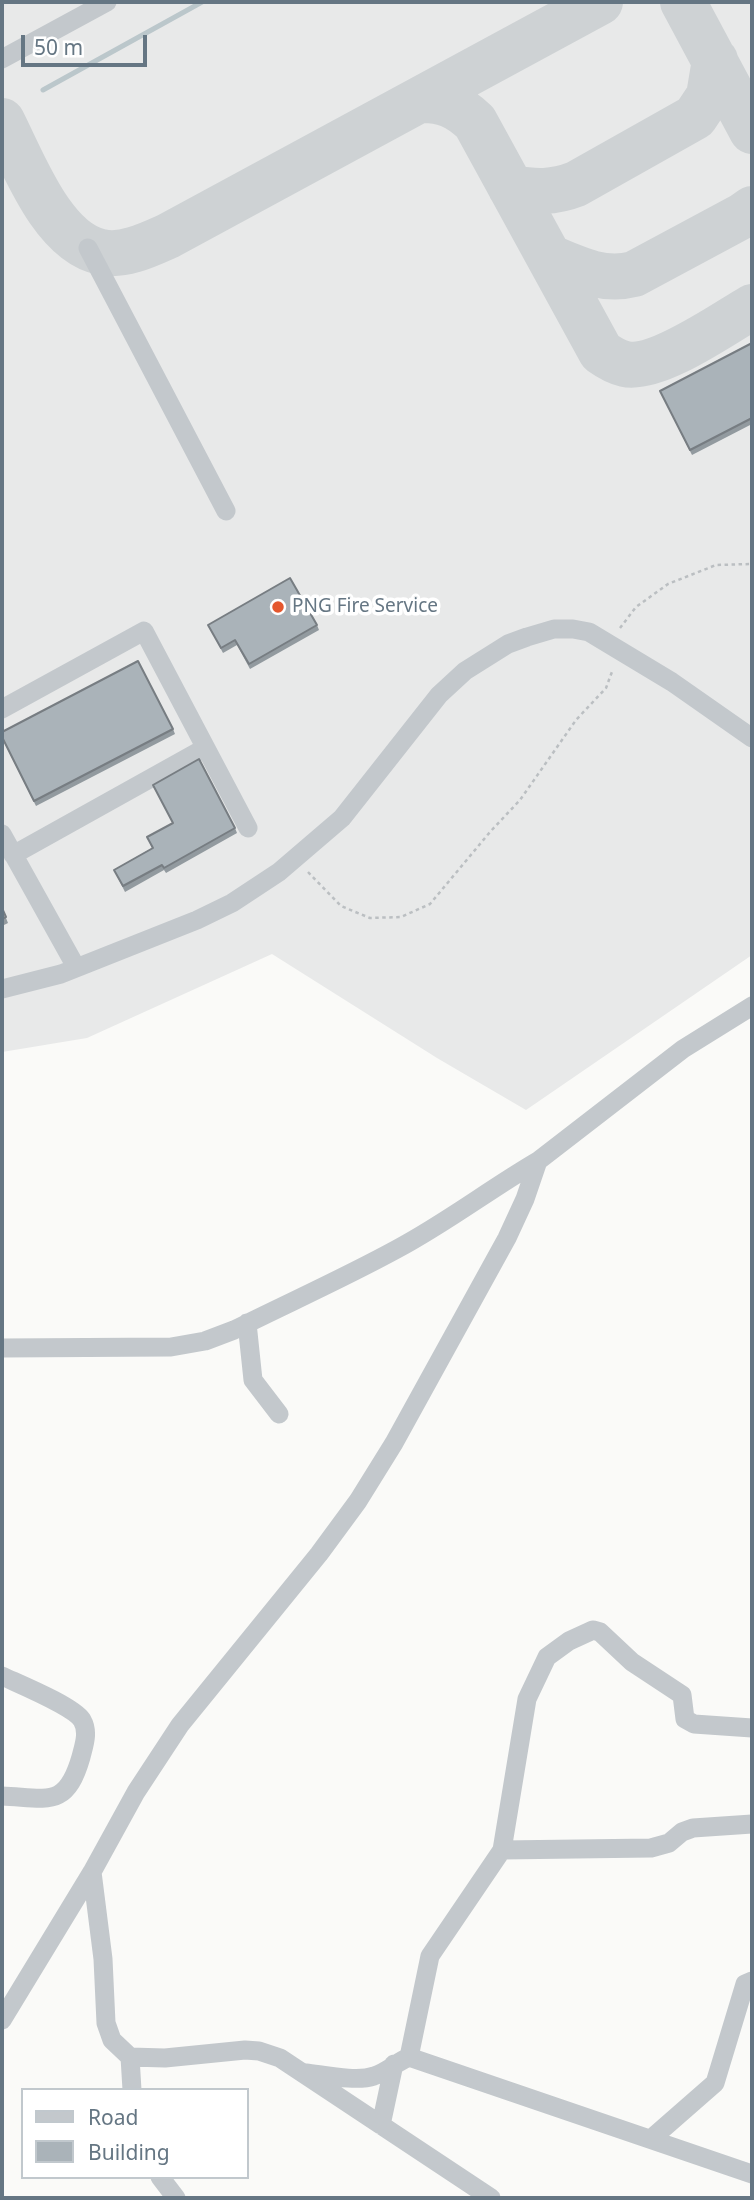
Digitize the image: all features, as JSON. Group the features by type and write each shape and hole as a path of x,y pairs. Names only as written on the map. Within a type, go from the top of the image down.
{"street":[{"path":"2,59 107,2"},
{"path":"88,247 226,511"},
{"path":"2,989 61,975 232,903 296,858 342,818 439,695 465,671 508,645 554,629 589,632 616,646 752,738"},
{"path":"2,709 144,631 248,828"},
{"path":"13,855 205,748"},
{"path":"2,834 76,967"},
{"path":"2,1348 171,1348 205,1341 247,1324 397,1249 450,1219 498,1184 538,1161 683,1049 752,1006"},
{"path":"2,2020 92,1872 136,1792 180,1726 319,1555 358,1501 394,1443 507,1238 525,1199 538,1161"},
{"path":"247,1324 253,1380 279,1414"},
{"path":"381,2125 402,2061 430,1956 502,1850 527,1699 547,1657 569,1641 593,1630 600,1632 632,1662 682,1695 685,1719 694,1724 748,1730 752,1728"},
{"path":"2,1676 73,1710 82,1720 86,1739 72,1784 58,1796 2,1796"},
{"path":"502,1850 651,1848 669,1843 682,1832 692,1828 752,1824"},
{"path":"92,1872 103,1959 106,2024 112,2040 130,2057 165,2058 245,2050 259,2051 280,2058 491,2198"},
{"path":"651,2139 715,2082 745,1984 752,1981"},
{"path":"130,2057 132,2088"},
{"path":"304,2073 361,2078 375,2076 402,2061 651,2139 752,2174"},
{"path":"162,2179 176,2198"}],"path":[{"path":"296,858 317,884 341,906 370,918 401,917 430,904 520,800 576,720 606,688 616,646 636,607 668,584 716,565 752,564"}],"shaded area":[{"path":"2,2 752,2 752,955 526,1110 437,1058 272,954 87,1038 2,1052"}],"building":[{"path":"752,343 752,418 690,450 660,391"},
{"name":"PNG Fire Service","path":"290,578 317,625 249,664 235,640 221,648 208,625"},
{"path":"138,661 173,729 34,801 2,737 2,732"},
{"path":"199,759 235,828 164,868 162,865 123,886 114,870 153,848 147,837 173,823 153,785"}],"waterway":[{"path":"43,90 202,2"}],"taxiway":[{"path":"2,121 41,198 68,233 84,245 101,252 127,252 168,236 600,2"},
{"path":"683,2 752,131"},
{"path":"511,188 544,191 576,184 695,117 709,96 715,60"},
{"path":"419,100 450,105 475,122 601,352 606,356 625,364 638,364 672,354 752,307"},
{"path":"549,257 580,270 601,275 634,274 752,209"}],"place":[{"name":"PNG Fire Service","path":"278,607"}]}
